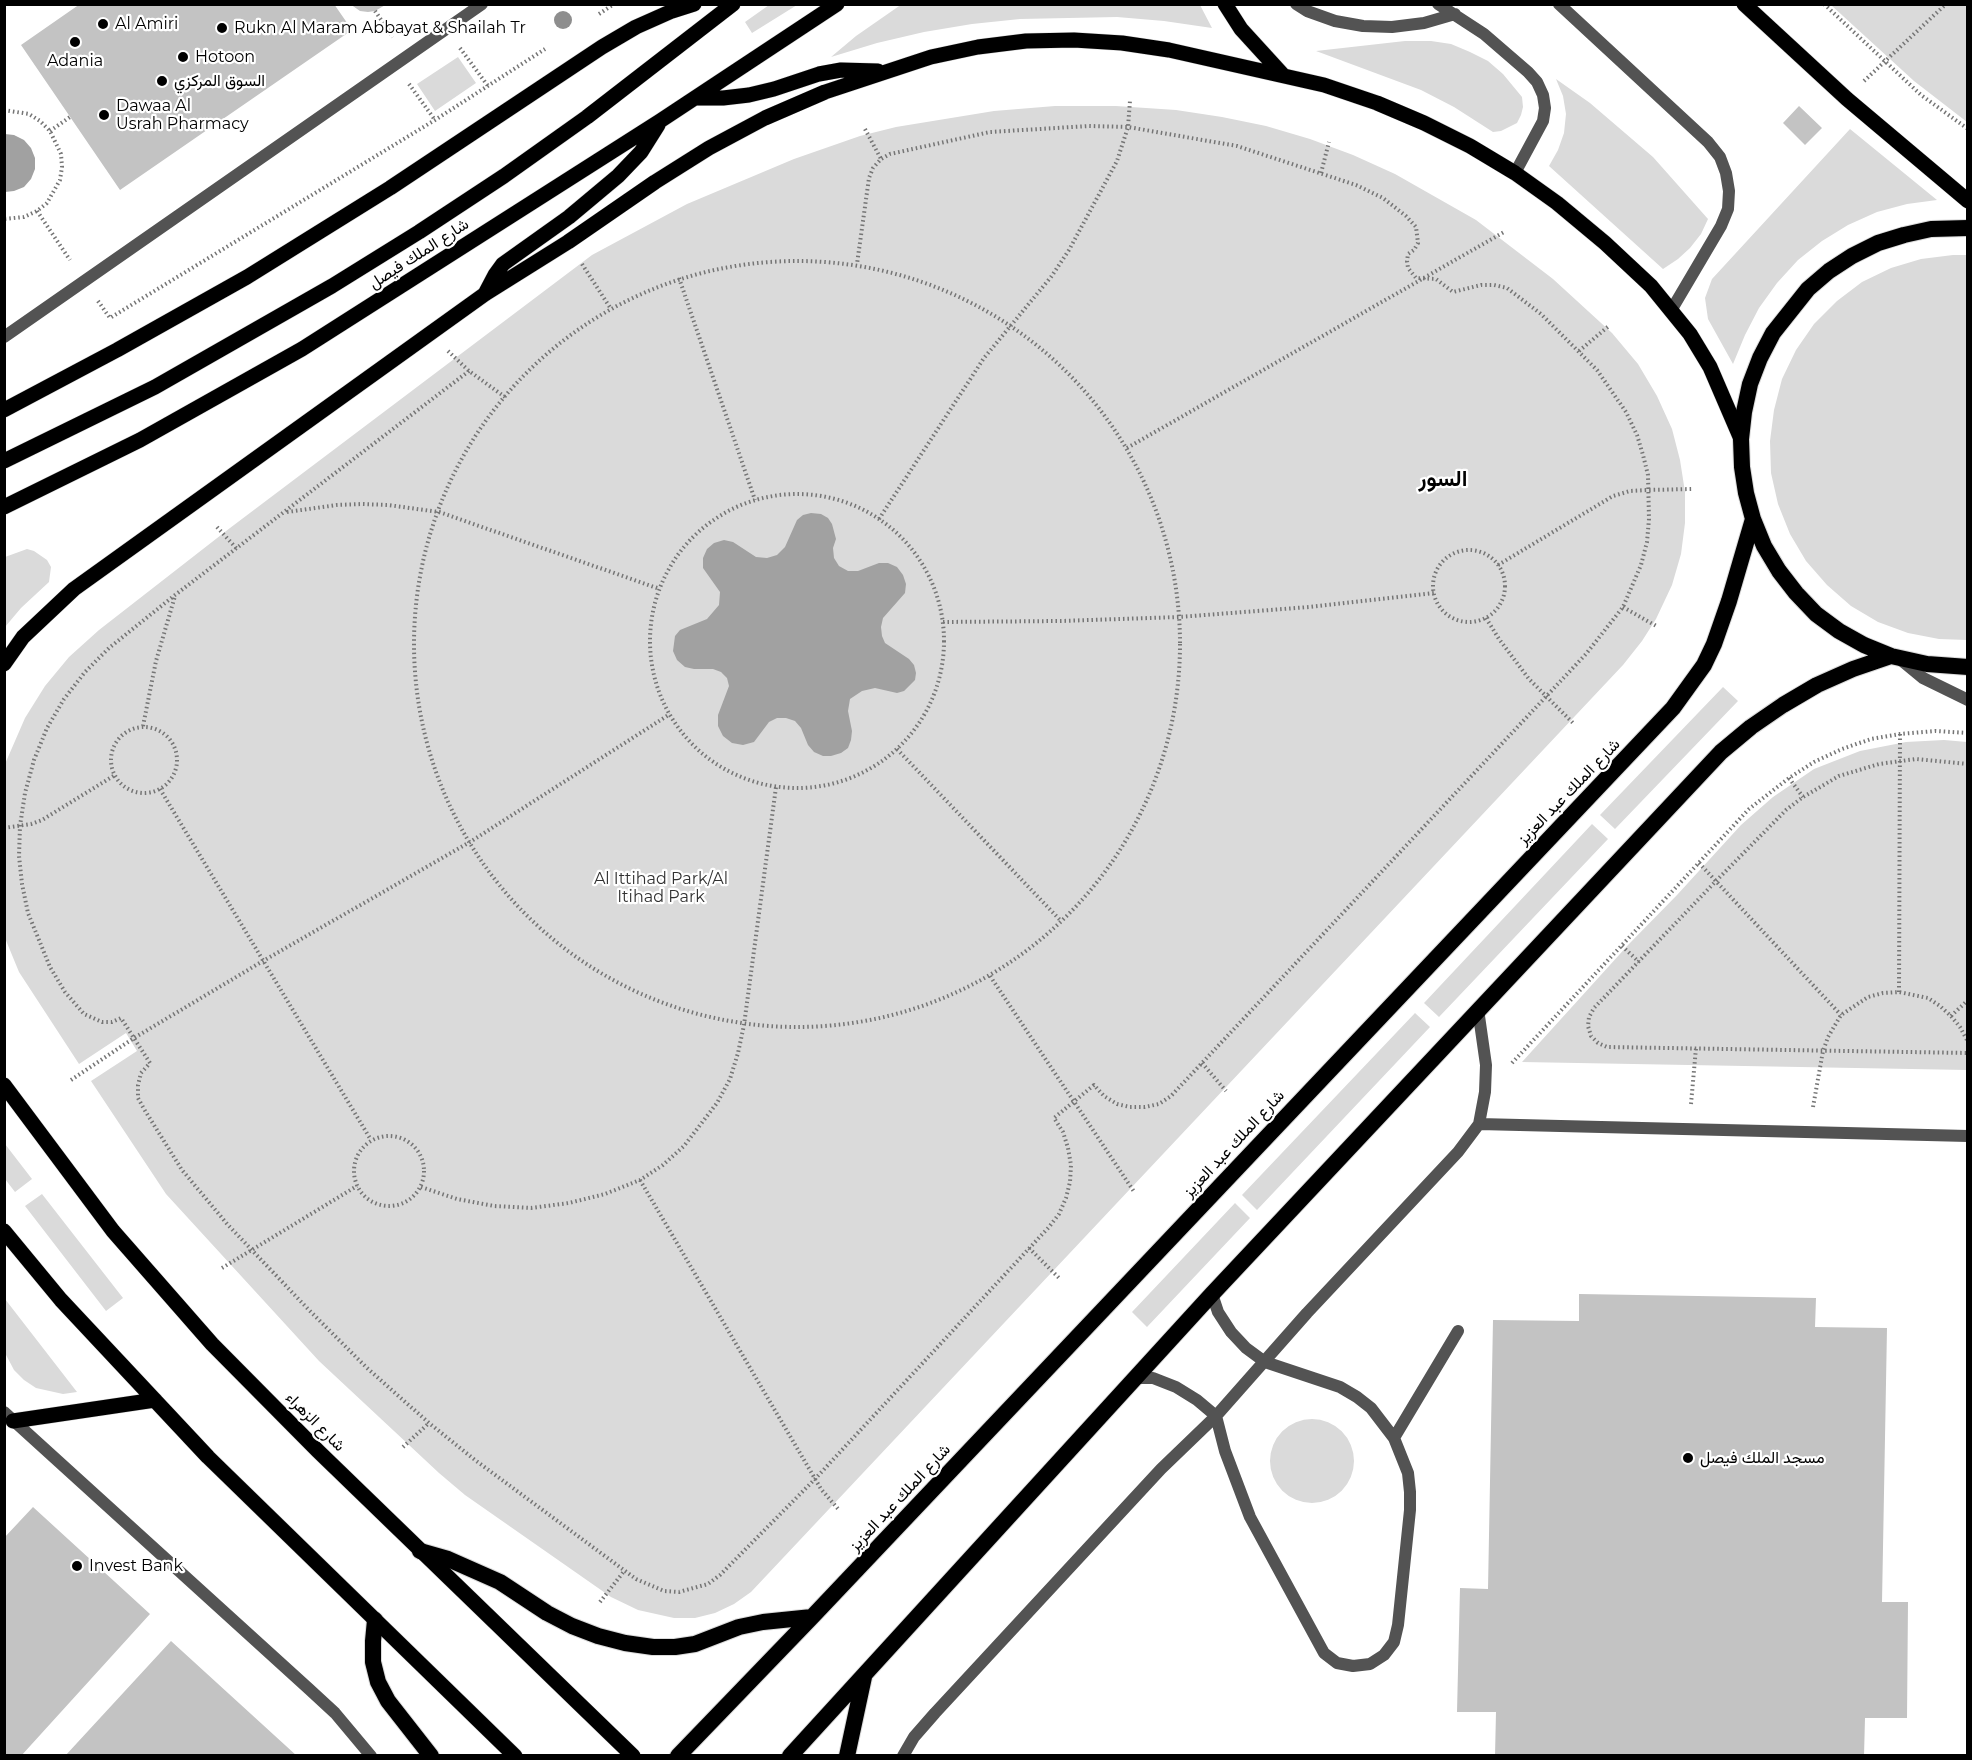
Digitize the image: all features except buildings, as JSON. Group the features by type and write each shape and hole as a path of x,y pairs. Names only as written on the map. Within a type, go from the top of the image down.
{"highway":[{"path":"1968,228 1931,229 1878,243 1829,271 1808,289 1789,310 1773,333 1760,358 1750,384 1741,439 1742,467 1753,519 1764,546 1779,571 1816,614 1839,631 1864,645 1895,657 1926,664 1968,667"},
{"name":"شارع الملك عبد العزيز","path":"678,1755 812,1617 1673,708 1704,665 1714,644 1753,519"},
{"path":"790,1755 1212,1294 1721,752 1751,727 1818,685 1853,669 1895,657"},
{"path":"420,1551 448,1559 491,1577 547,1613 572,1626 625,1643 675,1647 695,1644 739,1627 812,1617"},
{"path":"375,1620 374,1662 378,1682 388,1701 431,1755"},
{"path":"847,1755 865,1675"}],"main road":[{"path":"4,410 247,277 390,188 602,47 636,27 694,4"},
{"name":"شارع الملك فيصل","path":"4,461 155,387 332,286 419,232 504,176 587,117 733,4"},
{"name":"شارع الملك فيصل","path":"4,507 140,440 302,349 696,98 837,4"},
{"path":"1225,4 1241,29 1283,75"},
{"path":"1744,4 1846,99 1968,201"},
{"path":"4,664 23,637 74,590 485,294 709,148 765,118 805,101 931,57 978,47 1026,41 1074,40 1122,43 1169,50 1324,85 1377,103 1470,146 1515,173 1557,203 1651,286 1672,309 1710,368 1741,439"},
{"path":"696,98 749,95 819,74 841,70 885,72"},
{"path":"485,294 503,264 569,217 618,176 641,152 660,121"},
{"name":"شارع الزهراء","path":"4,1085 113,1231 212,1344 420,1551 633,1755"},
{"path":"4,1231 62,1300 263,1512 515,1755"},
{"path":"9,1416 155,1400"}],"street":[{"path":"4,337 482,4"},
{"path":"1296,4 1307,11 1335,21 1363,26 1392,27 1424,23 1455,14"},
{"path":"1438,4 1484,34 1528,72 1537,82 1543,95 1545,108 1543,121 1515,173"},
{"path":"1559,4 1708,142 1720,157 1726,173 1729,191 1728,209 1721,226 1672,309"},
{"path":"1895,657 1923,678 1968,700"},
{"path":"903,1755 914,1737 935,1713 1161,1469 1216,1416 1307,1313 1458,1152 1479,1124 1485,1092 1486,1065 1478,1009"},
{"path":"1479,1124 1968,1136"},
{"path":"1135,1378 1153,1378 1176,1387 1197,1400 1216,1416 1225,1451 1250,1517 1324,1653 1337,1662 1353,1666 1370,1664 1384,1655 1394,1642 1398,1625 1410,1492 1402,1455 1394,1438 1371,1408 1357,1397 1340,1387 1265,1362 1246,1348 1231,1332 1218,1312 1212,1294"},
{"path":"1394,1438 1458,1331"},
{"path":"9,1416 335,1713 371,1755"}],"path":[{"path":"595,17 614,4"},
{"path":"1824,4 1921,95 1968,129"},
{"path":"1846,99 1946,4"},
{"path":"451,51 459,45 488,86"},
{"path":"37,211 110,318 435,120 546,48"},
{"path":"414,78 408,82 435,120"},
{"path":"879,519 984,358 1051,277 1069,250 1118,161 1128,127 1130,102"},
{"path":"4,110 28,114 40,121 50,131 61,154 60,180 47,202 24,218 4,219"},
{"path":"50,131 70,117"},
{"path":"469,371 175,596 109,648 85,672 64,699 47,728 34,760 25,793 20,826 21,885 28,913 50,967 65,992 84,1014 102,1022 112,1022 121,1018 150,1063 141,1073 138,1098 162,1140 204,1198 367,1368 429,1423 475,1460 625,1570 643,1582 664,1591 679,1592 708,1584 720,1575 815,1479 1059,1214 1066,1198 1070,1173 1068,1148 1063,1132 1053,1118 1094,1085 1104,1096 1117,1104 1130,1107 1159,1104 1171,1096 1586,654 1623,607 1641,565 1647,542 1648,475 1637,435 1597,369 1540,314 1506,288 1481,285 1453,292 1436,279 1416,278 1408,268 1408,255 1418,243 1416,227 1406,216 1370,190 1237,146 1128,127 1089,126 990,132 890,154 881,159 873,168 869,178 857,264"},
{"path":"864,129 881,159"},
{"path":"1321,174 1329,142"},
{"path":"1126,448 1504,232"},
{"path":"578,258 611,309"},
{"path":"812,260 857,264 898,273 937,286 975,303 1011,325 1056,360 1095,401 1126,448 1153,501 1170,558 1179,617 1179,665 1174,713 1162,760 1145,804 1122,847 1094,886 1028,951 990,976 951,996 912,1011 871,1021 829,1027 787,1029 744,1025 703,1017 662,1004 623,987 586,965 552,940 521,911 494,878 470,843 450,805 434,765 423,723 417,681 415,638 418,595 426,553 439,512 467,451 505,397 554,348 581,327 644,292 679,279 723,268 767,261 812,260"},
{"path":"679,279 755,500"},
{"path":"1579,351 1610,325"},
{"path":"448,351 469,371 505,397"},
{"path":"1498,565 1613,496 1630,491 1692,489"},
{"path":"819,495 861,508 879,519 904,540 928,574 938,597 943,622 944,650 940,678 933,696 916,729 897,749 877,766 854,778 802,789 776,787 734,774 714,763 697,749 670,714 657,685 651,652 654,610 660,589 672,565 688,543 708,525 730,510 755,500 776,496 819,495"},
{"path":"286,512 362,504 439,512 660,589"},
{"path":"217,527 237,549"},
{"path":"1464,550 1484,553 1498,565 1505,581 1504,598 1499,607 1486,618 1476,622 1454,619 1437,603 1434,593 1435,574 1447,558 1455,553 1464,550"},
{"path":"943,622 1179,617 1309,607 1434,593"},
{"path":"143,726 156,661 175,596"},
{"path":"1623,607 1658,627"},
{"path":"1486,618 1514,659 1546,697 1574,724"},
{"path":"71,1080 134,1038 263,961 470,843 670,714"},
{"path":"143,726 164,733 176,751 175,773 160,789 143,793 134,791 119,782 115,775 111,764 112,753 123,734 133,728 143,726"},
{"path":"1485,1092 1749,809 1789,778 1814,762 1871,739 1935,731 1968,733"},
{"path":"1899,992 1900,734"},
{"path":"897,749 1061,921"},
{"path":"1968,764 1938,760 1900,760 1869,766 1839,776 1803,797 1786,810 1594,1008 1588,1026 1591,1036 1598,1043 1607,1047 1968,1053"},
{"path":"4,828 42,820 115,775"},
{"path":"1789,778 1803,797"},
{"path":"421,1187 457,1199 494,1206 531,1208 569,1203 605,1194 640,1179 663,1165 702,1126 717,1103 733,1070 744,1025 776,787"},
{"path":"160,789 371,1140"},
{"path":"1699,863 1841,1015"},
{"path":"1622,946 1639,962"},
{"path":"990,976 1134,1193"},
{"path":"1809,1132 1823,1051 1831,1031 1841,1015 1868,997 1899,992 1928,998 1951,1016 1968,1042"},
{"path":"1951,1016 1968,1000"},
{"path":"1689,1129 1696,1048"},
{"path":"1202,1062 1226,1091"},
{"path":"390,1135 409,1142 422,1157 424,1167 421,1187 405,1203 394,1207 383,1206 363,1196 357,1186 354,1176 357,1155 371,1140 390,1135"},
{"path":"640,1179 815,1479 839,1510"},
{"path":"222,1268 357,1186"},
{"path":"1029,1248 1059,1278"},
{"path":"403,1447 429,1423"},
{"path":"600,1602 625,1570"}],"green space":[{"path":"902,4 1200,5 1212,28 1117,17 1020,19 924,32 831,57 856,36"},
{"path":"769,5 797,5 752,33 745,22"},
{"path":"1831,5 1967,5 1967,122 1914,81"},
{"path":"1405,41 1451,44 1488,61 1503,74 1522,97 1523,107 1517,123 1501,131 1493,132 1454,107 1421,90 1316,51"},
{"path":"458,57 476,83 435,111 417,84"},
{"path":"1556,79 1590,103 1653,157 1708,219 1701,234 1690,248 1663,269 1549,166 1564,133 1566,114 1563,96"},
{"name":"Al Ittihad Park/Al Itihad Park","path":"1055,106 1116,106 1176,110 1266,126 1353,155 1395,174 1476,220 1553,279 1612,333 1638,364 1657,396 1672,429 1680,460 1685,492 1685,523 1681,554 1672,585 1656,619 1623,665 751,1592 715,1613 695,1618 674,1618 638,1610 611,1597 465,1495 439,1473 319,1361 166,1194 91,1081 137,1051 126,1033 79,1064 19,972 5,938 5,764 25,718 45,686 69,657 99,630 230,528 592,255 687,204 794,159 860,136 896,127 994,111"},
{"path":"1850,129 1937,200 1907,204 1877,212 1848,225 1822,241 1798,260 1759,308 1733,364 1708,319 1705,298 1712,279"},
{"path":"1968,255 1967,640 1939,639 1908,633 1878,622 1851,606 1827,585 1806,561 1790,534 1778,504 1771,473 1770,441 1774,410 1782,379 1796,350 1814,324 1837,301 1862,282 1891,268 1921,259"},
{"path":"27,549 47,560 51,567 49,582 21,608 5,627 5,557"},
{"path":"1723,687 1738,701 1615,829 1600,815"},
{"path":"1944,740 1967,742 1967,1070 1522,1062 1741,825 1773,797 1814,769 1860,751 1906,742"},
{"path":"1592,824 1608,839 1439,1017 1424,1003"},
{"path":"1415,1013 1430,1027 1257,1210 1242,1195"},
{"path":"5,1144 32,1179 15,1192 5,1179"},
{"path":"42,1194 123,1298 106,1311 25,1206"},
{"path":"1235,1203 1250,1218 1147,1327 1132,1312"},
{"path":"4,1299 77,1392 63,1394 36,1388 14,1370 5,1353"},
{"path":"1312,1419 1328,1422 1342,1431 1351,1445 1354,1461 1351,1477 1342,1491 1328,1500 1312,1503 1296,1500 1282,1491 1273,1477 1270,1461 1273,1445 1282,1431 1296,1422"}],"shaded area":[{"path":"5,134 24,140 31,148 35,158 35,169 31,179 24,187 5,192"},
{"path":"811,513 821,514 832,524 836,539 833,548 834,558 839,566 848,571 858,571 879,563 888,563 897,567 903,575 906,584 905,593 883,618 882,636 885,643 909,659 916,673 915,680 904,691 897,693 875,688 862,691 850,699 848,711 852,731 851,740 848,748 831,756 823,756 814,752 808,745 801,728 795,721 786,718 777,718 769,722 754,742 743,745 732,743 723,736 718,726 718,715 729,686 727,678 721,672 713,669 685,667 677,660 673,651 675,636 680,630 707,619 719,605 720,592 703,568 703,558 707,549 714,543 724,540 733,542 756,557 767,558 777,555 785,547 797,520"}],"place":[{"name":"Al Amiri","path":"103,24"},
{"name":"Rukn Al Maram Abbayat & Shailah Tr","path":"222,28"},
{"name":"Adania","path":"75,42"},
{"name":"Hotoon","path":"183,57"},
{"name":"السوق المركزي","path":"162,81"},
{"name":"Dawaa Al Usrah Pharmacy","path":"104,115"},
{"name":"مسجد الملك فيصل","path":"1688,1458"},
{"name":"Invest Bank","path":"77,1566"}],"district":[{"name":"السور","path":"1443,480"}]}
